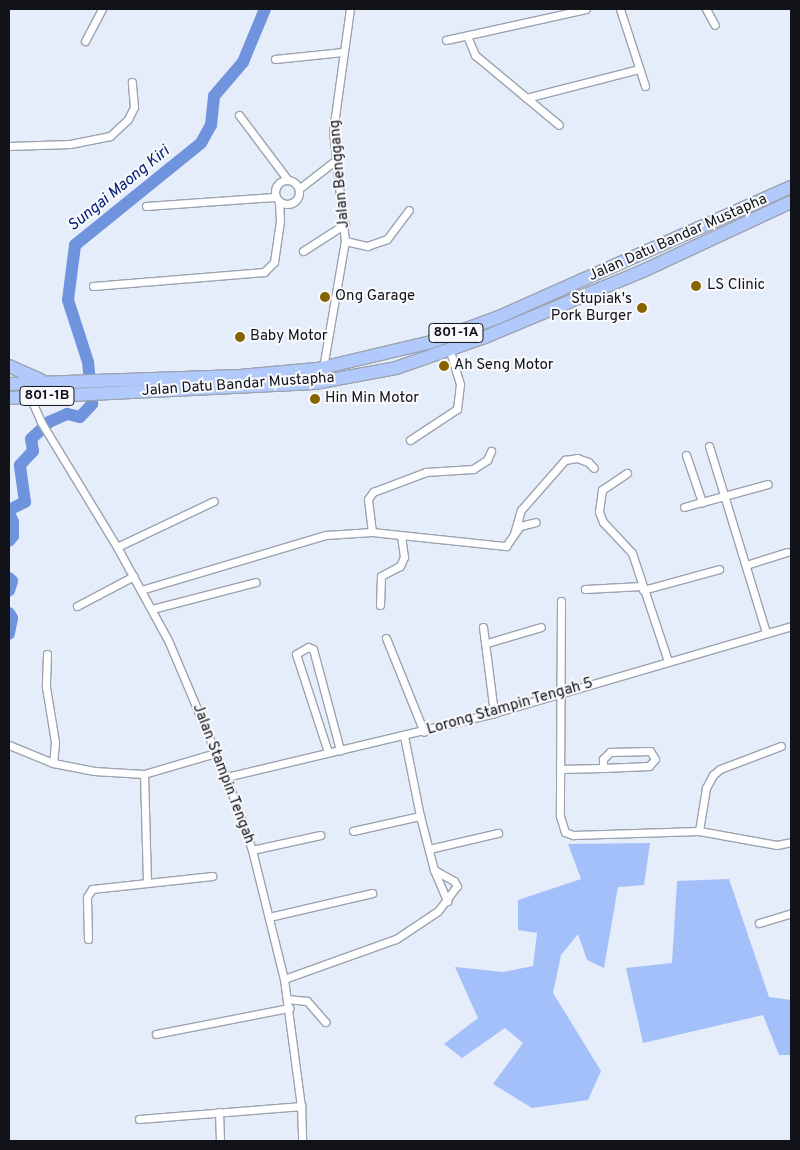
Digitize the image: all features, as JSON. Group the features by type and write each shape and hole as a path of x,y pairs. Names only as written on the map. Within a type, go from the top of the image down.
{"highway":[{"name":"Jalan Datu Bandar Mustapha","path":"9,384 240,376 323,368 431,342 499,317 791,187"},
{"name":"Jalan Datu Bandar Mustapha","path":"9,398 315,383 396,368 450,350 645,270 791,202"},
{"path":"9,366 48,383"}],"street":[{"path":"85,41 102,9"},
{"name":"Jalan Benggang","path":"323,368 345,241 345,224 336,160 334,121 350,9"},
{"path":"446,40 586,9"},
{"path":"620,9 645,86"},
{"path":"706,9 715,25"},
{"path":"467,36 475,55 559,125"},
{"path":"275,59 343,52"},
{"path":"526,98 640,69"},
{"path":"9,146 70,144 110,136 128,119 134,106 132,82"},
{"path":"239,116 287,179 298,185"},
{"path":"280,221 298,185 336,160"},
{"path":"93,286 264,272 274,262 280,221 276,200 287,179"},
{"path":"146,206 276,200 288,206"},
{"path":"345,241 368,246 387,239 409,210"},
{"path":"304,251 345,224"},
{"path":"410,440 457,409 460,384 450,350"},
{"name":"Jalan Stampin Tengah","path":"30,397 41,422 117,547 152,609 184,673 226,776 252,850 284,979 301,1106 302,1141"},
{"path":"710,446 766,632"},
{"path":"372,532 368,499 373,492 426,472 473,469 487,460 491,451"},
{"path":"686,455 702,502"},
{"path":"514,537 521,510 565,460 578,458 588,462 594,468"},
{"path":"627,474 602,490 599,512 603,522 632,554 668,661"},
{"path":"684,507 768,484"},
{"path":"117,547 214,501"},
{"path":"141,590 326,535 372,532 506,546 520,526 536,522"},
{"path":"380,604 381,576 400,566 404,558 401,536"},
{"path":"746,565 787,552"},
{"path":"585,589 642,588 719,568"},
{"path":"77,606 134,576"},
{"path":"152,609 256,582"},
{"path":"561,601 560,816 565,832 573,836 699,831 777,845 791,842"},
{"name":"Lorong Stampin Tengah 5","path":"226,776 424,732 494,714 791,626"},
{"path":"484,627 494,714"},
{"path":"487,643 541,627"},
{"path":"386,638 424,732"},
{"path":"328,752 296,654 308,647 313,649 340,750"},
{"path":"47,654 46,687 55,742 53,764"},
{"path":"404,736 420,816 434,870 447,901"},
{"path":"9,745 53,764 94,771 144,774 216,753"},
{"path":"699,831 706,788 713,775 720,769 781,746"},
{"path":"561,769 603,768 649,766 655,758 650,751 610,752 603,758 603,768"},
{"path":"144,774 147,881"},
{"path":"353,831 420,816"},
{"path":"429,849 498,833"},
{"path":"252,850 320,835"},
{"path":"284,979 396,939 438,911 457,886 454,881 434,870"},
{"path":"88,939 89,891 95,887 212,876"},
{"path":"270,917 372,894"},
{"path":"759,923 791,913"},
{"path":"288,999 307,1001 325,1022"},
{"path":"156,1034 289,1008"},
{"path":"139,1119 301,1106"},
{"path":"219,1112 220,1141"}],"shaded area":[{"path":"650,843 644,885 618,887 604,968 587,960 578,934 561,955 553,993 601,1071 588,1100 532,1108 493,1084 523,1043 505,1028 462,1058 444,1044 478,1018 455,967 503,972 533,966 537,933 518,930 518,900 581,879 568,844"},
{"path":"729,879 769,997 791,1000 791,1055 779,1055 763,1015 643,1043 626,968 672,963 677,881"}],"waterway":[{"name":"Sungai Maong Kiri","path":"9,510 25,502 20,465 33,451 31,439 49,422 67,414 80,417 92,404 88,362 68,300 75,245 201,143 211,125 214,96 243,62 265,9"},
{"name":"Sungai Maong Kiri","path":"9,513 13,522 13,536 9,541"},
{"name":"Sungai Maong Kiri","path":"9,578 12,581 9,591"},
{"name":"Sungai Maong Kiri","path":"9,613 12,618 9,634"}],"place":[{"name":"LS Clinic","path":"696,286"},
{"name":"Ong Garage","path":"325,297"},
{"name":"Stupiak's Pork Burger","path":"642,308"},
{"name":"Baby Motor","path":"240,337"},
{"name":"Ah Seng Motor","path":"444,366"},
{"name":"Hin Min Motor","path":"315,399"}]}
